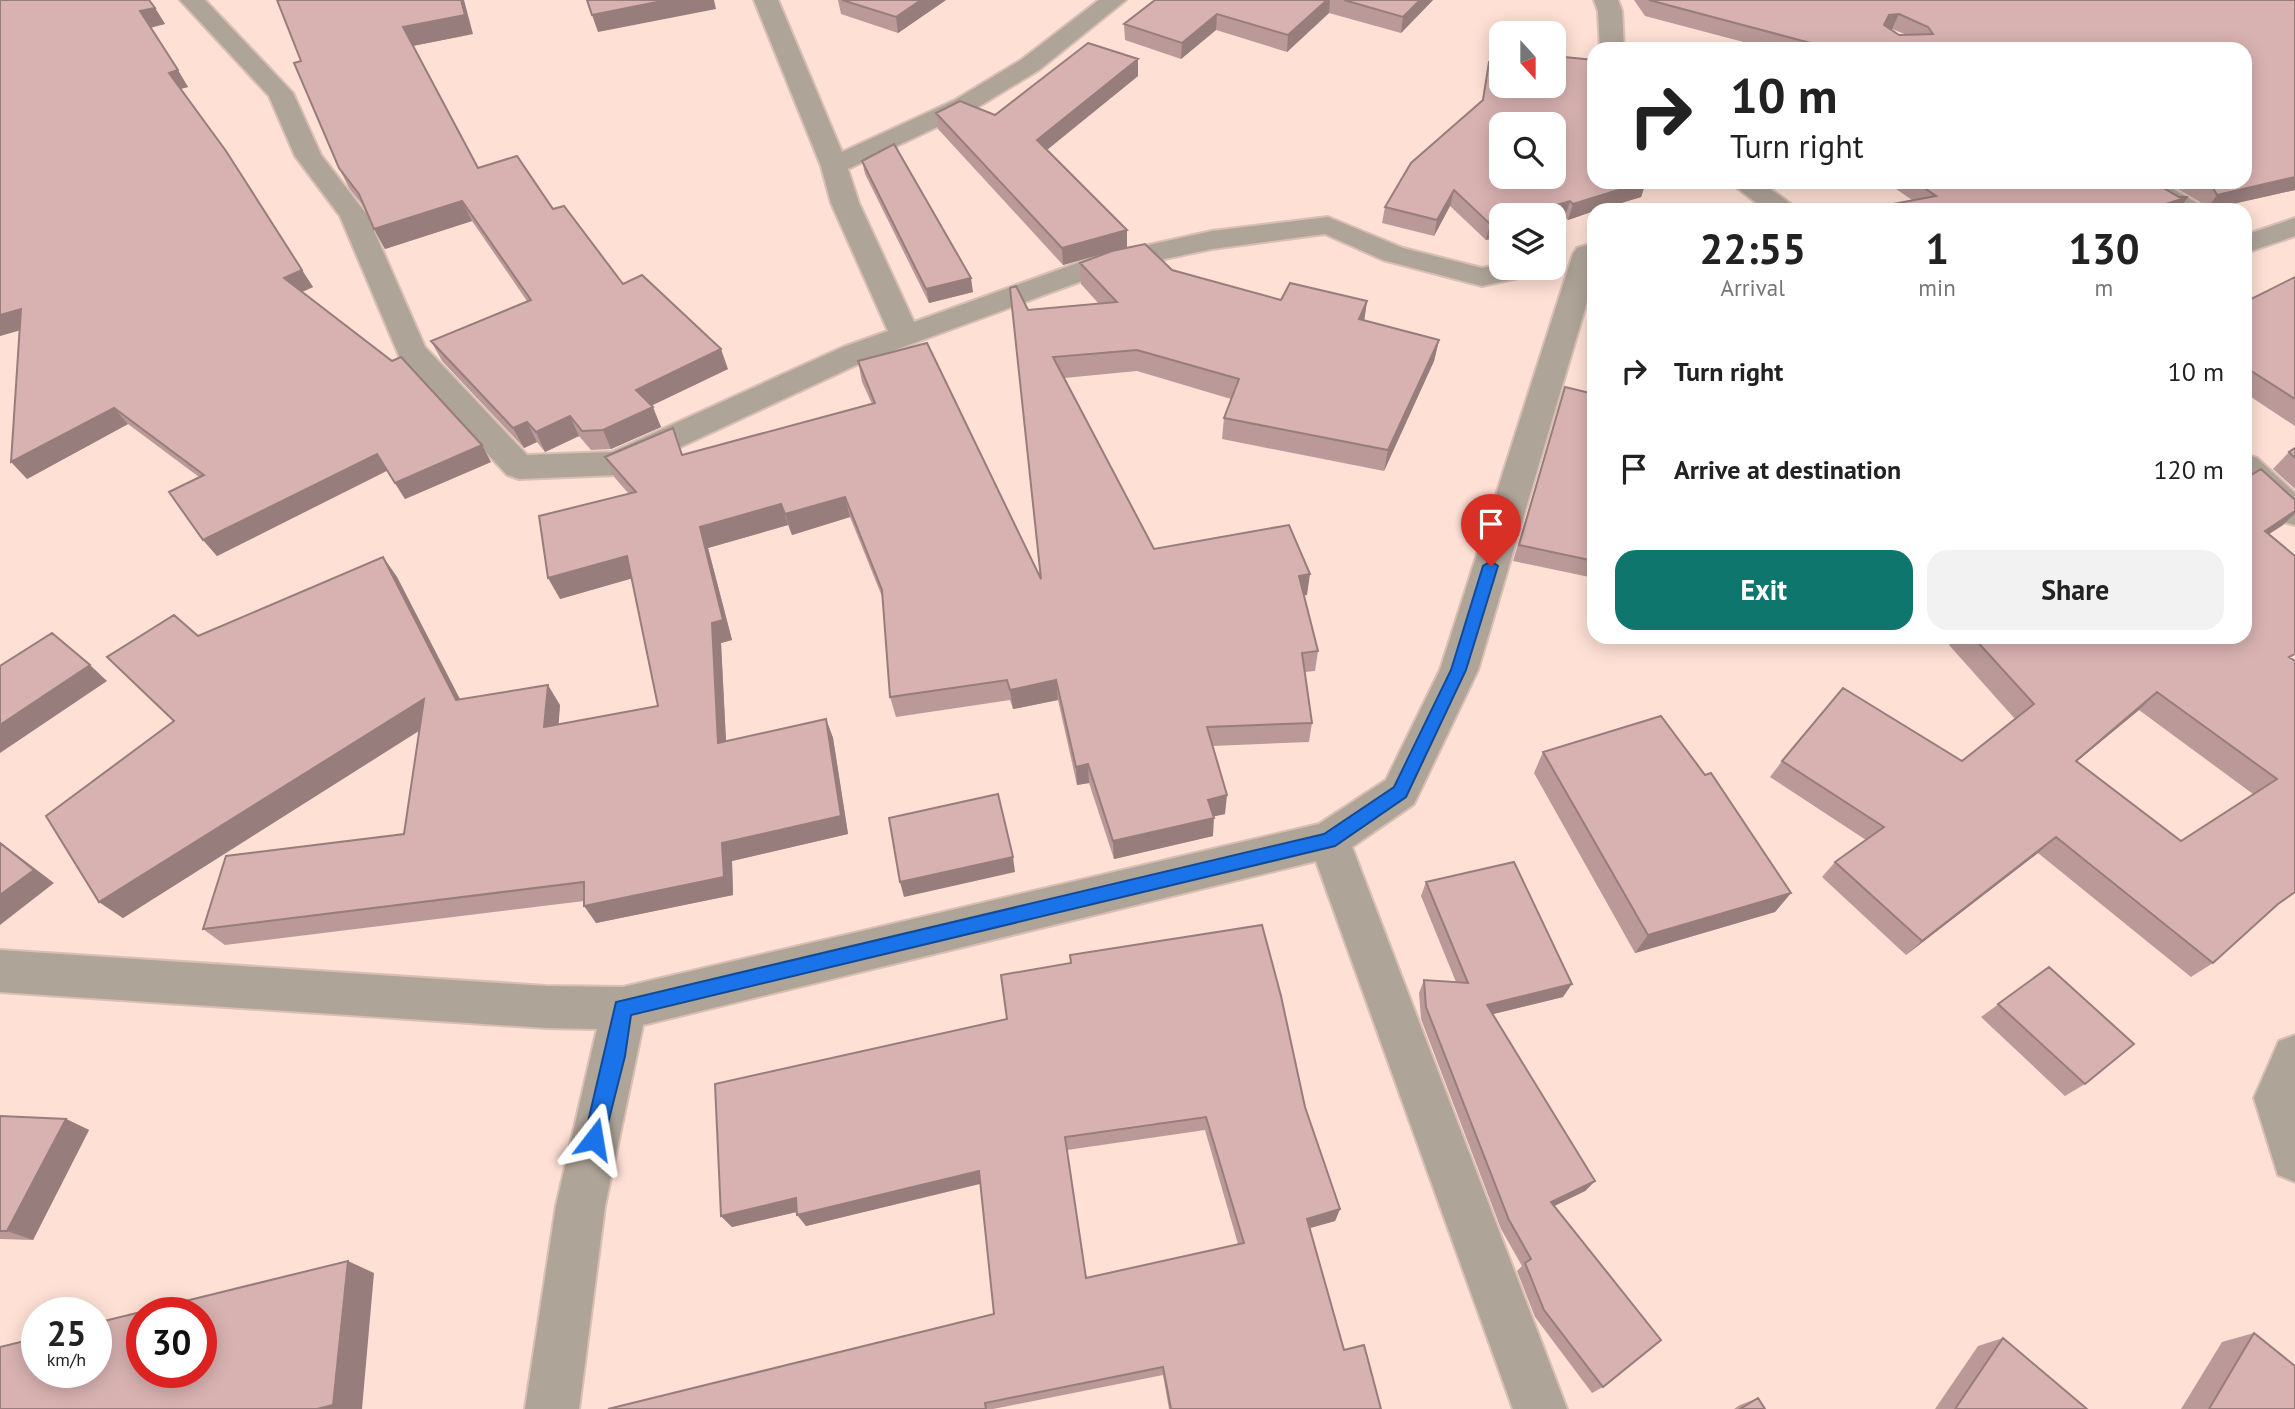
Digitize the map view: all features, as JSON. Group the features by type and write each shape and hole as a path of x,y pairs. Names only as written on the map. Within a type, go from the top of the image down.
{"street":[{"path":"192,0 280,93 308,156 353,215 411,351 519,467 617,463 854,354 1104,263 1212,240 1328,225 1393,254 1482,277 1489,276"},
{"path":"766,0 834,166 845,203 905,337"},
{"path":"834,166 964,105 1030,65 1114,0"},
{"path":"1606,0 1611,42"},
{"path":"1754,189 1774,203"},
{"path":"2153,189 2177,203"},
{"path":"2252,242 2295,226"},
{"path":"0,971 546,1007 623,1008 1329,840 1400,792 1459,670 1578,257"},
{"path":"2252,473 2295,513"},
{"path":"1329,840 1540,1409"},
{"path":"552,1409 569,1268 594,1139 616,1056 623,1008"},
{"path":"2295,1057 2278,1098 2295,1158"}],"building":[{"path":"0,0 149,0 155,8 140,11 178,70 169,73 226,151 302,270 284,278 392,361 401,357 482,445 395,483 377,454 203,540 169,492 204,475 114,408 11,462 21,309 0,315"},
{"path":"277,0 461,0 465,15 403,27 478,168 517,156 553,209 564,206 623,284 642,275 721,349 636,390 653,407 603,430 582,431 570,416 536,432 527,422 513,428 431,341 531,300 462,201 374,229 359,194 339,168 294,63 301,61"},
{"path":"587,0 667,0 592,15"},
{"path":"842,0 921,0 896,17"},
{"path":"1155,0 1327,0 1288,35 1217,14 1182,43 1124,24"},
{"path":"1344,0 1420,0 1403,17"},
{"path":"1649,0 2295,0 2295,177 2252,187 2252,42 1807,42","holes":["1899,14 1928,27 1933,34 1899,35 1884,25 1889,15"]},
{"path":"1088,43 1138,59 1037,140 1127,230 1062,248 936,113 960,101 995,115"},
{"path":"1566,57 1587,59 1587,189 1621,189 1573,204 1570,201 1489,203 1489,223 1454,190 1437,220 1385,207 1411,163 1483,100 1489,62 1489,98 1566,98"},
{"path":"894,144 971,278 926,289 862,161"},
{"path":"1926,189 2165,189 2179,197 2188,197 2169,203 1898,203 1936,196"},
{"path":"2214,189 2243,189 2217,195"},
{"path":"1145,244 1172,270 1281,300 1290,283 1367,301 1359,319 1439,340 1388,450 1224,418 1239,379 1137,350 1053,357 1154,549 1289,525 1310,574 1299,576 1318,651 1302,653 1312,723 1207,727 1227,795 1208,800 1214,818 1113,841 1088,764 1076,767 1056,680 1010,690 1007,680 890,697 882,590 845,497 785,514 781,504 700,527 723,620 712,623 718,743 826,719 841,816 722,843 724,877 584,906 584,882 203,929 226,856 404,834 424,699 99,902 46,816 174,721 107,657 174,615 198,636 383,557 456,700 548,685 544,727 658,706 627,556 548,578 539,516 636,492 605,457 673,428 682,455 875,403 858,361 927,343 1041,579 1010,288 1016,286 1028,310 1117,302 1080,263 1112,251"},
{"path":"2295,277 2295,399 2252,371 2252,298"},
{"path":"1565,387 1587,392 1587,560 1519,545"},
{"path":"2261,469 2295,500 2295,511 2265,531 2295,556 2295,654 2289,657 2295,661 2295,892 2213,963 2056,837 1922,941 1835,862 1884,827 1782,761 1843,688 1962,761 2034,704 1979,644 2252,644 2252,475","holes":["2157,692 2277,779 2181,841 2076,761"]},
{"path":"52,633 90,665 0,725 0,666"},
{"path":"1661,716 1705,775 1711,773 1791,893 1648,935 1543,752"},
{"path":"998,794 1013,857 900,882 889,818"},
{"path":"0,843 34,870 0,895"},
{"path":"1514,862 1572,984 1487,1005 1595,1181 1551,1202 1661,1340 1603,1387 1544,1310 1525,1263 1531,1259 1509,1220 1426,1007 1424,980 1468,983 1426,882"},
{"path":"1262,925 1281,996 1305,1107 1340,1209 1307,1219 1344,1350 1364,1345 1381,1409 1171,1409 1163,1367 985,1403 986,1409 608,1409 994,1314 979,1171 797,1215 796,1198 721,1216 715,1084 1007,1019 1001,975 1071,963 1070,955","holes":["1206,1117 1244,1243 1086,1278 1065,1137"]},
{"path":"2049,967 2134,1044 2085,1084 1998,1004"},
{"path":"0,1116 66,1119 7,1231 0,1231"},
{"path":"348,1261 333,1405 317,1409 0,1409 0,1347 21,1342 21,1388 112,1388 112,1319 126,1316 126,1388 217,1388 217,1297 202,1297"},
{"path":"2254,1333 2295,1366 2295,1409 2209,1409"},
{"path":"2003,1338 2087,1409 1955,1409"},
{"path":"1758,1398 1765,1409 1740,1409"}],"route":[{"path":"594,1139 616,1056 623,1008 1329,840 1400,792 1459,670 1491,566"}]}
